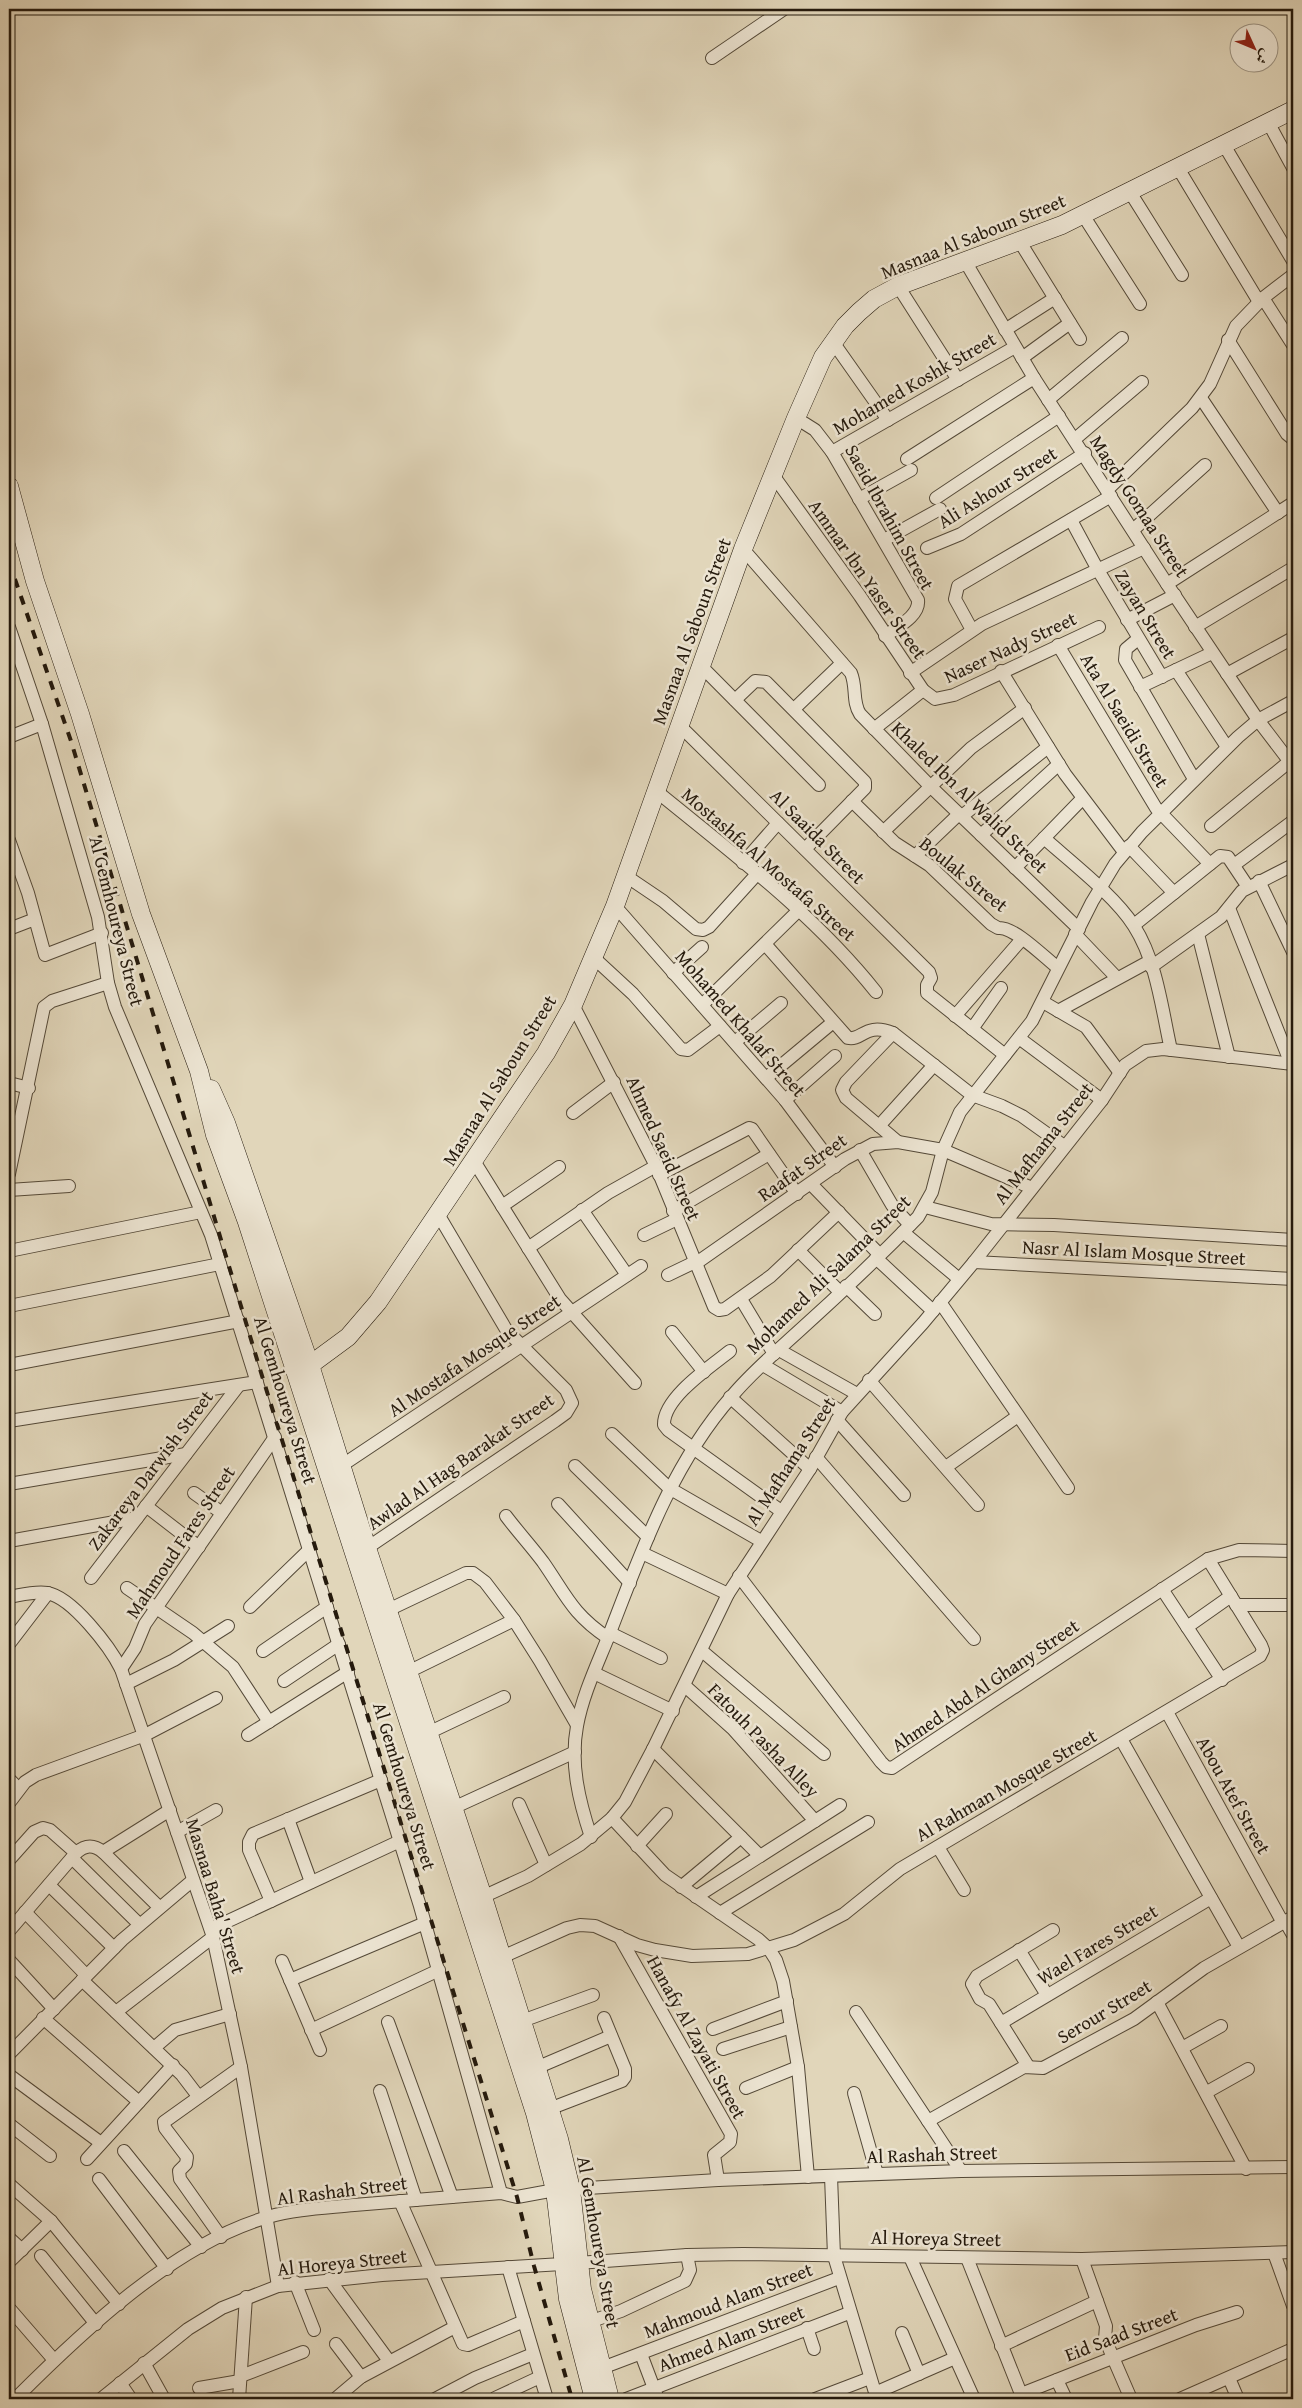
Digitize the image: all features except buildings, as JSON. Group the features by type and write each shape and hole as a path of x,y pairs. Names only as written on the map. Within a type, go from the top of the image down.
{"main road":[{"name":"Masnaa Al Saboun Street","path":"310,1365 348,1337 364,1320 546,1053 573,1005 615,906 655,790 743,550 796,418 823,357 833,342 859,312 874,300 898,286 1020,242 1083,215 1293,110"},
{"name":"Al Gemhoureya Street","path":"9,486 35,581 80,714 142,914 199,1071 212,1090 226,1124 272,1276 475,1900 502,1956 549,2109 563,2189 570,2263 568,2299 594,2399"},
{"name":"Al Gemhoureya Street","path":"272,1276 310,1365 335,1470 367,1548 453,1808 475,1900 535,2113 563,2189"},
{"name":"Al Gemhoureya Street","path":"570,2263 590,2322 610,2399"}],"street":[{"path":"712,58 784,9"},
{"path":"1268,122 1293,168"},
{"path":"1224,144 1293,261"},
{"path":"1178,168 1261,300 1293,346"},
{"path":"1130,192 1182,275"},
{"path":"1083,215 1140,304"},
{"path":"1020,242 1080,339"},
{"name":"Magdy Gomaa Street","path":"965,261 1034,378 1167,584 1258,720 1292,763"},
{"path":"972,630 955,599 958,586 1071,520 1109,493 1201,398 1218,370 1228,340 1236,326 1261,300 1293,275"},
{"path":"898,286 958,380"},
{"path":"1005,330 1055,298"},
{"path":"1022,358 1070,323"},
{"path":"1048,400 1122,338"},
{"path":"1228,340 1287,434 1293,439"},
{"path":"833,342 888,420"},
{"name":"Mohamed Koshk Street","path":"832,452 1015,347"},
{"path":"859,499 1034,378"},
{"path":"1075,439 1142,382"},
{"path":"1201,398 1278,513"},
{"path":"884,540 938,504 1059,416"},
{"name":"Saeid Ibrahim Street","path":"796,418 815,430 832,452 917,596 919,604 912,615 885,636"},
{"name":"Ali Ashour Street","path":"927,548 961,534 1084,453"},
{"path":"1132,530 1205,464"},
{"name":"Ammar Ibn Yaser Street","path":"773,475 860,596 922,690 935,700"},
{"path":"1167,584 1293,503"},
{"name":"Zayan Street","path":"1071,520 1098,570 1162,677"},
{"path":"910,673 972,630 1004,613 1144,548"},
{"path":"743,550 842,663 794,709"},
{"path":"1195,626 1293,568"},
{"path":"1127,620 1175,595"},
{"name":"Al Gemhoureya Street","path":"9,627 12,646 42,724 102,933 108,983 115,1007 201,1212 239,1321 425,1923 501,2193"},
{"name":"Naser Nady Street","path":"935,700 954,695 1001,671 1099,627"},
{"path":"1138,638 1129,644 1125,654 1127,665 1194,779"},
{"path":"1228,674 1293,638"},
{"name":"Ata Al Saeidi Street","path":"1058,645 1160,813 1210,864"},
{"path":"1140,687 1212,653"},
{"name":"Khaled Ibn Al Walid Street","path":"842,663 855,683 856,708 874,729 1077,931 1118,978"},
{"path":"700,665 819,785"},
{"path":"1176,670 1227,747"},
{"path":"1001,671 1082,799 1126,849 1174,893"},
{"path":"735,700 752,684 763,680 794,709 866,784 852,801 804,849"},
{"path":"874,729 922,690"},
{"name":"Mohamed Ali Salama Street","path":"592,1837 580,1799 575,1752 577,1725 594,1673 648,1537 669,1488 693,1448 730,1397 907,1228 925,1207 932,1192 943,1150 954,1124 972,1095 1019,1038 1043,1002 1077,931 1100,889 1126,849 1227,747 1258,720 1293,701"},
{"path":"883,832 930,786 988,734 1025,708"},
{"path":"9,736 42,724"},
{"name":"Al Saaida Street","path":"679,725 931,975 926,990 927,993 955,1016"},
{"path":"915,856 960,815 1048,746"},
{"path":"1210,826 1292,763"},
{"path":"981,835 1059,764"},
{"name":"Mostashfa Al Mostafa Street","path":"655,790 799,910 839,948 876,992"},
{"path":"1015,868 1082,799"},
{"name":"Boulak Street","path":"852,801 895,843 929,865 994,926 1008,929 1058,968"},
{"path":"1234,865 1293,821"},
{"path":"743,863 778,822"},
{"path":"1044,838 1100,889 1134,926 1150,964 1171,1050"},
{"path":"9,840 35,918 45,955 102,933"},
{"path":"1134,926 1210,864 1223,856 1228,858 1254,884 1293,952"},
{"path":"1058,1011 1118,978 1150,964 1221,917 1236,896 1254,884 1293,865"},
{"path":"626,876 663,901 696,929 703,930 709,927 758,874"},
{"name":"Mohamed Khalaf Street","path":"615,906 785,1100 834,1167"},
{"path":"1228,908 1292,1064"},
{"path":"702,1005 799,910"},
{"path":"9,929 35,918"},
{"path":"1198,934 1229,1057"},
{"path":"1005,1055 955,1016 1022,939"},
{"path":"765,944 848,1038 852,1039 869,1029 883,1029 892,1033 972,1095 1015,1113 1064,1146"},
{"path":"674,973 702,947"},
{"path":"594,958 633,994 681,1049 688,1050 720,1026"},
{"path":"9,1174 11,1150 29,1088 44,1007 52,1001 108,983"},
{"path":"972,1029 1001,988"},
{"path":"1043,1002 1091,1032 1104,1054 1120,1072"},
{"path":"735,1042 781,1003"},
{"name":"Ahmed Saeid Street","path":"573,1005 658,1171 695,1263 716,1309 725,1309 741,1299"},
{"path":"766,1078 832,1022"},
{"path":"892,1033 846,1082 842,1090 846,1098 898,1142"},
{"path":"1019,1038 1102,1100"},
{"name":"Al Mafhama Street","path":"475,1900 546,1865 592,1837 612,1818 624,1802 673,1712 728,1594 810,1469 840,1416 856,1394 897,1352 974,1262 1102,1100 1131,1059 1146,1051 1171,1050 1292,1064"},
{"path":"785,1100 835,1056"},
{"path":"880,1126 934,1065"},
{"path":"9,1082 29,1088"},
{"path":"573,1113 614,1082"},
{"path":"528,1248 582,1210 746,1128 752,1129 797,1194"},
{"name":"Raafat Street","path":"668,1275 695,1263 860,1150 884,1142 898,1142 943,1150 1032,1188"},
{"path":"860,1150 907,1228 959,1280"},
{"path":"644,1236 769,1154"},
{"path":"474,1161 554,1290 635,1384"},
{"path":"502,1206 559,1168"},
{"path":"812,1184 877,1256 937,1307 1018,1416 1068,1488"},
{"path":"9,1190 69,1186"},
{"path":"925,1207 979,1222 1293,1240"},
{"path":"582,1210 627,1275"},
{"path":"9,1251 201,1212"},
{"path":"839,1212 741,1299 776,1352 856,1394"},
{"path":"438,1214 508,1332 520,1346"},
{"path":"798,1250 875,1314"},
{"name":"Nasr Al Islam Mosque Street","path":"974,1262 1293,1279"},
{"path":"9,1306 220,1264"},
{"name":"Al Mostafa Mosque Street","path":"335,1470 641,1266"},
{"path":"9,1365 239,1321"},
{"path":"672,1332 704,1372"},
{"name":"Awlad Al Hag Barakat Street","path":"367,1548 566,1413 572,1402 566,1390 520,1346"},
{"path":"730,1351 676,1398 664,1418 664,1425 668,1430 781,1511"},
{"path":"763,1365 840,1416 904,1495"},
{"path":"869,1380 978,1505"},
{"path":"9,1421 257,1382"},
{"name":"Zakareya Darwish Street","path":"91,1578 239,1385"},
{"path":"730,1397 810,1469"},
{"path":"946,1468 1018,1416"},
{"path":"612,1434 669,1488 761,1541"},
{"name":"Mahmoud Fares Street","path":"121,1669 135,1648 142,1628 275,1437"},
{"path":"9,1484 186,1454"},
{"path":"816,1457 974,1638"},
{"path":"575,1466 648,1537"},
{"path":"194,1493 222,1513"},
{"path":"558,1504 630,1583"},
{"path":"146,1506 199,1547"},
{"path":"506,1516 543,1563 575,1612 591,1627 661,1658"},
{"path":"9,1541 137,1518"},
{"path":"250,1607 310,1550"},
{"name":"Ahmed Abd Al Ghany Street","path":"739,1576 881,1762 889,1768 896,1767 1208,1559 1239,1550 1293,1551"},
{"path":"642,1553 728,1594"},
{"path":"1208,1559 1234,1600"},
{"path":"388,1610 466,1572 479,1576 514,1620 545,1668 577,1725"},
{"path":"127,1588 204,1642 238,1672 269,1722"},
{"path":"1162,1589 1222,1680"},
{"path":"9,1597 36,1592 48,1593"},
{"path":"9,1644 48,1593"},
{"name":"Masnaa Baha' Street","path":"48,1593 62,1600 92,1628 109,1647 121,1669 212,1933 241,2066 278,2286"},
{"path":"1187,1627 1234,1600 1293,1605"},
{"name":"Al Rahman Mosque Street","path":"502,1956 567,1928 580,1925 595,1926 655,1950 692,1956 748,1954 769,1949 820,1928 844,1914 886,1879 1257,1659 1262,1653 1261,1645 1234,1600"},
{"path":"263,1651 327,1607"},
{"path":"408,1672 514,1620"},
{"path":"126,1684 204,1642 228,1626"},
{"path":"284,1681 339,1644"},
{"path":"702,1651 824,1754"},
{"path":"248,1735 348,1672"},
{"path":"594,1673 673,1712"},
{"name":"Fatouh Pasha Alley","path":"685,1686 733,1729 815,1821"},
{"path":"428,1733 504,1696"},
{"path":"9,1803 19,1789 36,1775 144,1735 216,1698"},
{"name":"Abou Atef Street","path":"1167,1712 1287,1920 1293,1935"},
{"path":"1121,1739 1239,1947"},
{"path":"653,1749 760,1856"},
{"path":"453,1808 575,1752"},
{"path":"9,1779 19,1789"},
{"path":"271,1901 249,1850 249,1842 257,1832 381,1780"},
{"path":"519,1804 546,1865"},
{"path":"696,1897 840,1805"},
{"path":"103,1852 170,1810"},
{"path":"177,1832 216,1810"},
{"path":"637,1846 666,1814"},
{"path":"612,1818 665,1875 769,1949 780,1971 787,2001 798,2067 808,2177"},
{"path":"288,1819 312,1882"},
{"path":"720,1913 868,1822"},
{"path":"9,1860 34,1832 40,1828 50,1830 139,1924"},
{"path":"680,1887 741,1837"},
{"path":"116,2012 212,1933 271,1901 400,1841"},
{"path":"9,1931 74,1856 89,1846 97,1847 103,1852 159,1907"},
{"path":"938,1847 964,1890"},
{"path":"9,2054 139,1924 193,1880"},
{"path":"49,1885 114,1948"},
{"name":"Wael Fares Street","path":"1001,2023 1211,1898"},
{"path":"25,1912 116,2012 173,2066 198,2096"},
{"name":"Serour Street","path":"928,2121 1028,2066 1038,2069 1043,2068 1134,2018 1190,1977 1287,1920"},
{"path":"290,1980 425,1923"},
{"path":"1028,2066 989,2004 978,1996 973,1988 973,1981 977,1976 1053,1930"},
{"name":"Hanafy Al Zayati Street","path":"619,1936 731,2134 730,2142 714,2155 718,2180"},
{"path":"1019,1950 1047,1995"},
{"path":"9,1960 54,2009"},
{"path":"282,1960 320,2050"},
{"path":"311,2030 439,1970"},
{"path":"522,2021 593,1995"},
{"path":"713,2029 787,2001"},
{"path":"1157,2002 1246,2169"},
{"path":"856,2012 962,2171"},
{"path":"154,2048 175,2030 230,2014"},
{"path":"43,2018 139,2102"},
{"path":"549,2109 624,2079 626,2072 604,2018"},
{"path":"388,2022 452,2197"},
{"path":"1182,2048 1221,2026"},
{"path":"722,2049 791,2027"},
{"path":"536,2068 611,2036"},
{"path":"87,2158 173,2066"},
{"path":"221,2237 180,2179 179,2171 186,2164 186,2157 164,2124 167,2118 241,2066"},
{"path":"746,2088 798,2067"},
{"path":"1206,2092 1248,2069"},
{"path":"9,2075 101,2143"},
{"path":"380,2091 416,2200"},
{"path":"854,2093 876,2174"},
{"path":"9,2124 50,2156"},
{"path":"124,2151 201,2246"},
{"name":"Al Rashah Street","path":"15,2399 54,2360 119,2304 201,2246 266,2218 314,2208 501,2193 516,2196 563,2189 718,2180 962,2171 1293,2167"},
{"path":"831,2176 833,2252 849,2313 876,2396 955,2358"},
{"path":"99,2179 167,2269"},
{"path":"9,2184 52,2221 119,2304"},
{"path":"400,2201 455,2327 465,2345 468,2346 524,2321"},
{"path":"9,2262 52,2221"},
{"path":"9,2238 22,2250"},
{"name":"Al Horeya Street","path":"101,2399 188,2329 222,2308 246,2297 295,2282 687,2255 833,2252 910,2257 1082,2259 1293,2252"},
{"path":"1274,2253 1293,2306"},
{"path":"590,2322 621,2311 685,2281 690,2270 687,2255"},
{"path":"41,2256 96,2324"},
{"path":"910,2257 974,2399"},
{"path":"966,2258 1022,2397"},
{"path":"1082,2259 1106,2326 1105,2338 1131,2399"},
{"path":"508,2267 547,2399"},
{"name":"Mahmoud Alam Street","path":"602,2368 839,2278"},
{"path":"329,2279 389,2361"},
{"path":"295,2282 314,2330"},
{"path":"238,2399 246,2297"},
{"path":"1001,2346 1097,2301"},
{"path":"9,2308 54,2360"},
{"name":"Eid Saad Street","path":"1022,2397 1057,2380 1112,2358 1196,2325 1237,2312"},
{"name":"Ahmed Alam Street","path":"626,2399 656,2394 807,2328 849,2313"},
{"path":"335,2399 361,2377 455,2327"},
{"path":"807,2328 814,2349"},
{"path":"902,2333 919,2374"},
{"path":"336,2344 361,2377"},
{"path":"1186,2398 1293,2349"},
{"path":"198,2388 240,2378 303,2352"},
{"path":"435,2399 458,2394 493,2369 533,2354"},
{"path":"641,2354 656,2394"},
{"path":"144,2363 164,2399"},
{"path":"496,2398 540,2377"},
{"path":"815,2399 870,2378"},
{"path":"1229,2378 1238,2399"},
{"path":"1057,2380 1066,2399"},
{"path":"120,2383 131,2399"}],"railway":[{"path":"9,562 71,741 259,1366 517,2197 534,2266 572,2399"}]}
